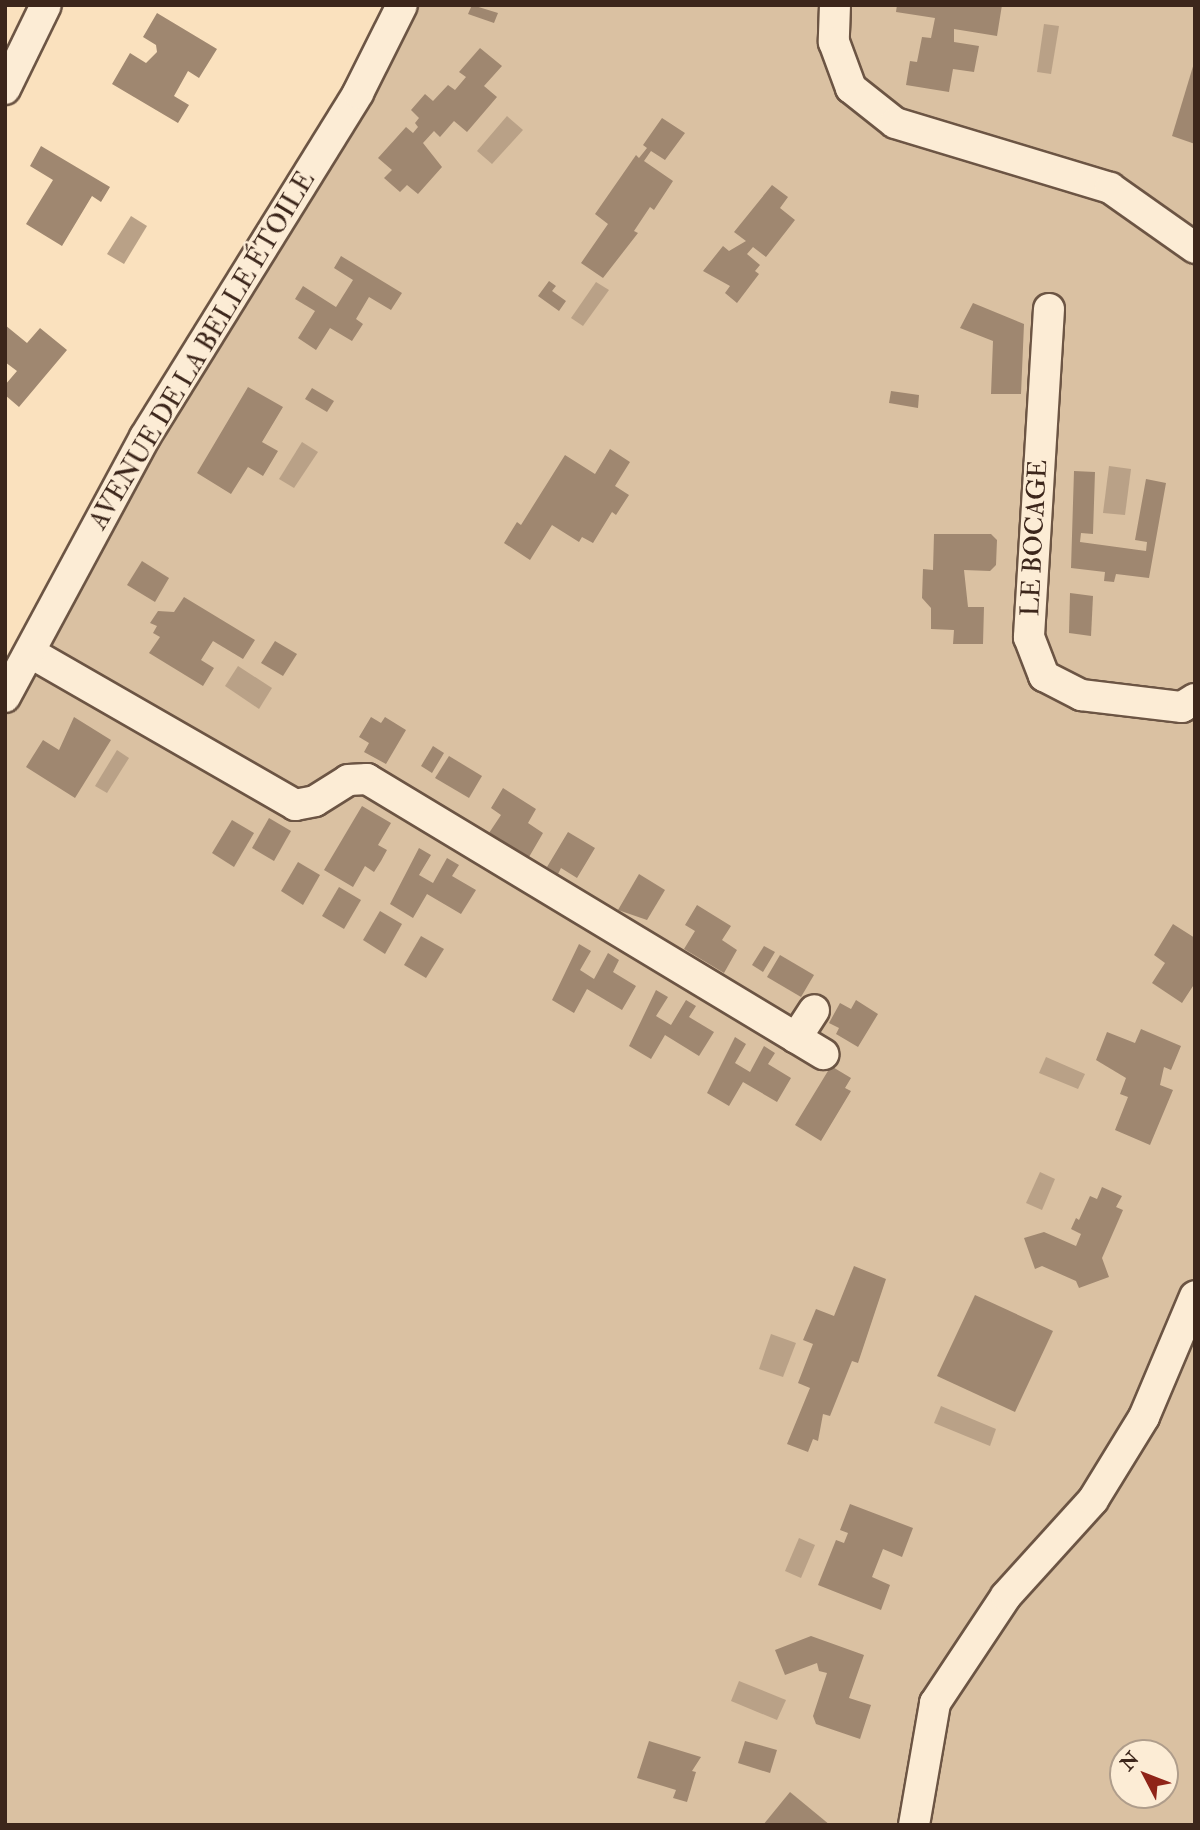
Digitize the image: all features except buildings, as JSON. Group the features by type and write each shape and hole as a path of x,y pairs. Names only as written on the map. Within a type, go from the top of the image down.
{"street":[{"path":"5,89 46,5"},
{"name":"AVENUE DE LA BELLE ÉTOILE","path":"5,697 145,437 358,93 402,5"},
{"path":"835,5 834,42 851,88 895,123 1110,188 1195,248"},
{"name":"LE BOCAGE","path":"1049,309 1029,637 1044,676 1081,695 1182,707 1195,699"},
{"path":"31,653 295,805 315,801 348,780 367,779 823,1054"},
{"path":"796,1038 814,1010"},
{"path":"914,1825 935,1703 1006,1596 1093,1500 1144,1417 1195,1296"}],"shaded area":[{"path":"402,5 1195,5 1195,1825 5,1825 5,697"},
{"path":"1044,24 1059,26 1051,74 1037,72"},
{"path":"507,116 523,130 492,164 477,151"},
{"path":"131,216 147,226 124,264 107,254"},
{"path":"596,282 609,290 583,326 571,318"},
{"path":"302,442 318,452 294,488 279,479"},
{"path":"1109,466 1131,469 1125,515 1103,513"},
{"path":"238,666 272,688 259,709 225,686"},
{"path":"117,750 129,758 107,793 95,786"},
{"path":"1046,1057 1085,1074 1078,1089 1039,1073"},
{"path":"1040,1172 1055,1179 1042,1210 1026,1203"},
{"path":"771,1334 796,1343 783,1377 759,1369"},
{"path":"941,1406 996,1429 990,1446 934,1423"},
{"path":"799,1538 815,1545 801,1578 785,1571"},
{"path":"739,1681 786,1700 777,1720 731,1701"}]}
